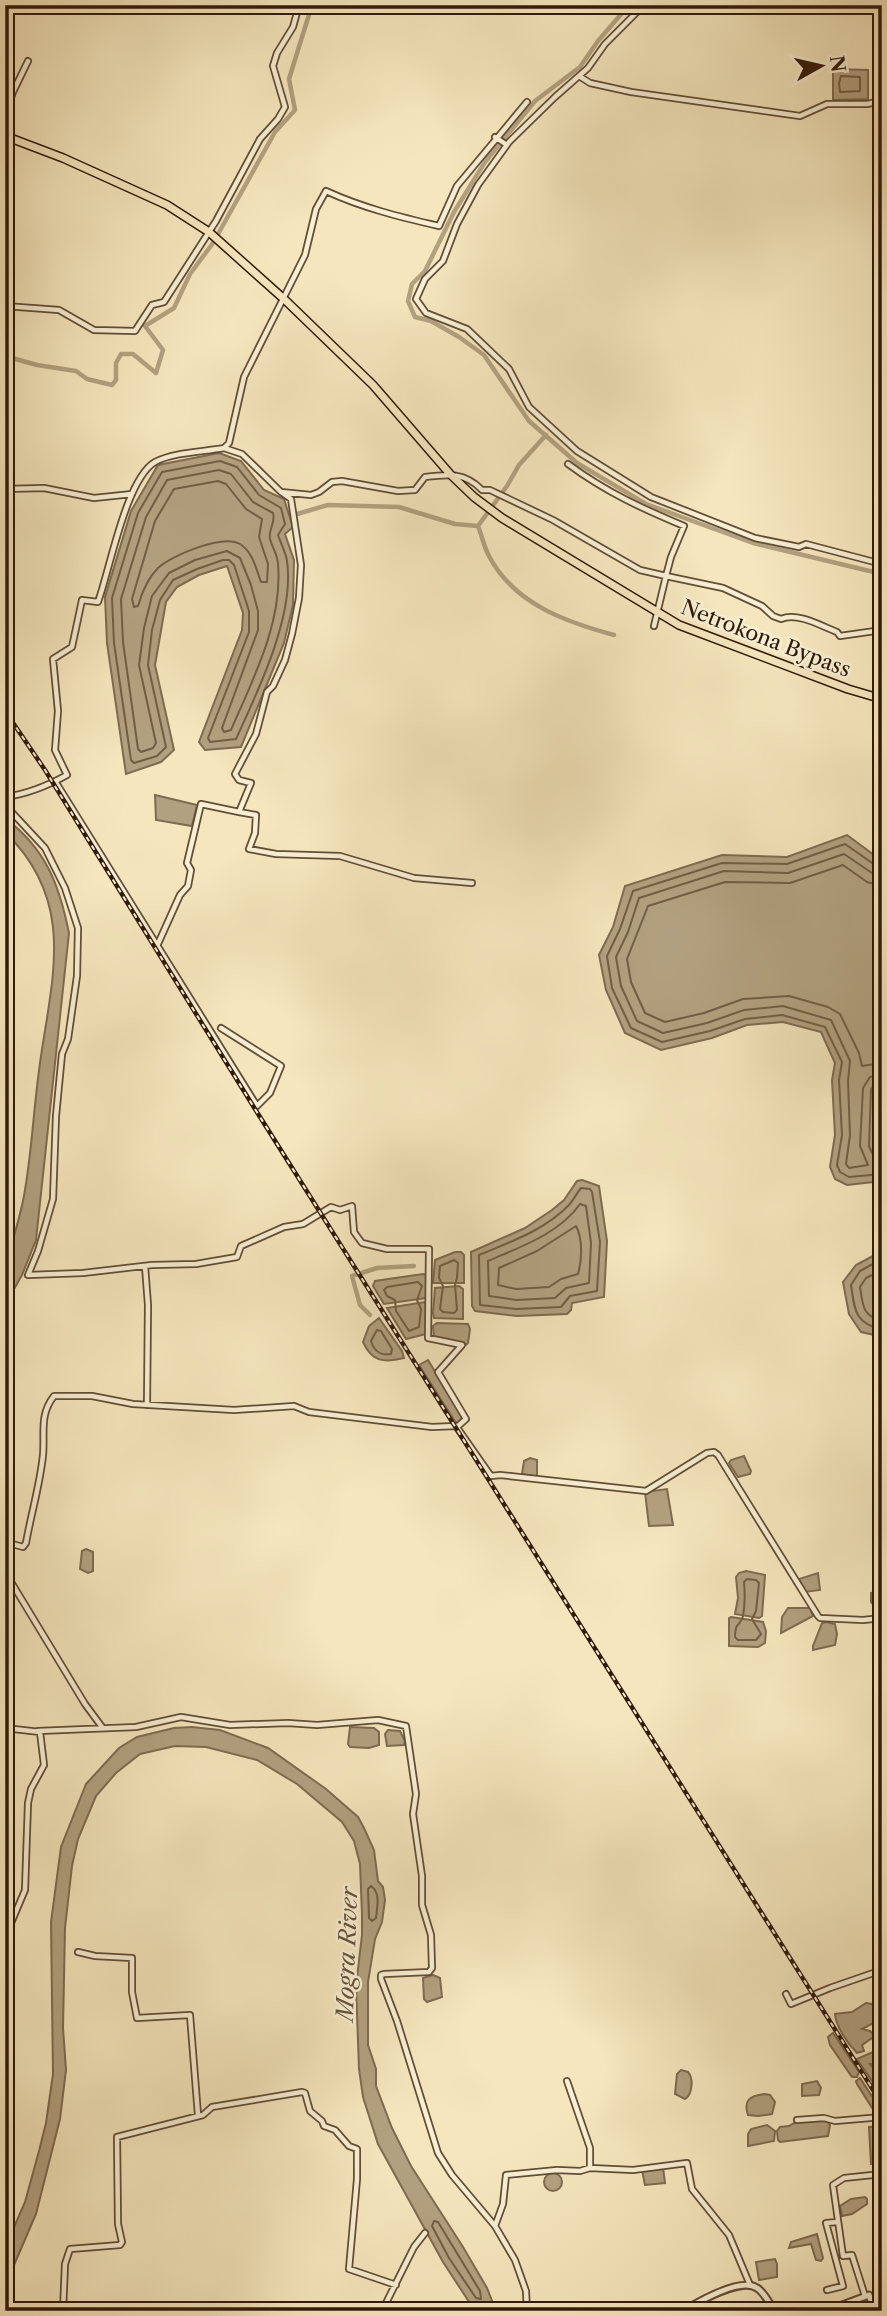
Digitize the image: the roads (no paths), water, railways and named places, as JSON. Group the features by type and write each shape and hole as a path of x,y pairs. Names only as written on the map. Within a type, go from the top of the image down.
{"main road":[{"path":"5,136 63,158 167,205 209,232 284,299 373,385 450,474"},
{"name":"Netrokona Bypass","path":"450,474 498,515 679,625 882,699"}],"street":[{"path":"5,306 59,310 94,330 135,331 152,305 164,302 233,192 250,155 285,107 274,66 293,27 299,5"},
{"path":"644,5 605,44 588,68 507,145 478,185 457,224 443,261 425,279 416,299 426,313 467,329 509,369 529,407 577,451 651,497 755,538 799,547 806,544 882,564"},
{"path":"5,115 28,61"},
{"path":"579,76 590,83 631,92 800,116 827,104 867,104 882,101"},
{"path":"224,448 229,443 244,377 305,255 316,209 326,191 354,204 439,226 457,186 495,137 527,102"},
{"path":"495,137 507,145"},
{"path":"5,797 21,795 67,775 55,750 58,711 53,659 72,647 82,600 98,602 120,528 141,478 153,464 166,458 224,448 242,454 290,499 301,565 299,598 285,660 267,692 256,734 236,774 239,780 251,783 239,812"},
{"path":"568,464 628,503 684,526 671,557 654,626"},
{"path":"281,492 311,495 332,482 342,481 398,491 415,490 425,477 450,474 471,479 482,490 490,490 553,520 640,570 723,588 762,606 773,616 781,619 802,619 837,632 840,636 882,630"},
{"path":"5,489 44,488 94,498 133,494"},
{"path":"55,781 257,1106 270,1093 281,1066 221,1028"},
{"path":"157,946 180,895 188,886 191,870 187,863 201,804 256,815 255,833 249,849 276,854 340,856 414,878 472,883"},
{"path":"5,805 45,848 65,888 78,928 77,976 68,1039 62,1054 57,1105 53,1199 28,1275 196,1264 237,1257 241,1246 284,1227 303,1224 331,1207 340,1210 352,1206 354,1233 362,1243 387,1249 429,1249 428,1338 462,1345 438,1373 466,1419 466,1422 457,1427 432,1427 313,1413 294,1406 234,1410 133,1404 92,1396 54,1396 47,1406 42,1430 43,1455 26,1543 23,1546 5,1542"},
{"path":"145,1266 148,1305 147,1405"},
{"path":"457,1427 489,1475 644,1491 714,1451 820,1618 882,1618"},
{"path":"5,1572 85,1704 102,1727"},
{"path":"5,1728 38,1731 136,1727 181,1717 230,1725 317,1725 378,1720 405,1726 416,1794 413,1814 422,1876 422,1905 431,1935 432,1966 429,1972 384,1974 381,1979 442,2162 495,2226 520,2270 526,2291 527,2311"},
{"path":"5,1953 9,1928 25,1890 29,1796 44,1765 41,1734 38,1731"},
{"path":"78,1952 94,1956 132,1958 132,1992 136,2018 190,2015 198,2115"},
{"path":"786,1994 791,2004 882,1970"},
{"path":"5,1991 9,2012 5,2071"},
{"path":"567,2081 590,2148 590,2168"},
{"path":"62,2311 65,2264 69,2249 120,2245 122,2242 118,2224 117,2137 203,2115 212,2107 229,2103 305,2093 310,2111 324,2126 335,2130 349,2146 357,2149 349,2269 396,2285"},
{"path":"797,2120 824,2118 835,2121 882,2117"},
{"path":"495,2226 503,2204 506,2175 557,2169 580,2172 590,2168 633,2170 687,2163 692,2189 729,2235 750,2285"},
{"path":"865,2296 852,2255 843,2256 833,2185 844,2178 882,2174"},
{"path":"827,2290 843,2287 826,2223 837,2222"},
{"path":"382,2311 414,2247 425,2233"},
{"path":"683,2311 736,2286 750,2285 760,2290 774,2311"},
{"path":"826,2311 870,2295 875,2311"}],"water":[{"path":"833,69 868,70 868,99 833,100"},
{"path":"219,453 241,461 264,490 284,499 293,527 285,534 294,560 293,605 284,643 241,747 205,750 199,742 242,630 243,613 227,566 199,575 177,587 166,602 155,665 174,750 161,762 126,774 107,643 105,597 131,511 158,465"},
{"path":"155,795 197,805 192,826 156,820"},
{"path":"5,818 31,842 49,869 61,899 69,933 36,1240 22,1275 5,1305 5,1272 27,1174 50,1000 54,942 51,913 43,886 28,858 5,832"},
{"path":"847,835 882,861 882,1078 878,1086 876,1147 882,1150 882,1181 847,1185 835,1179 830,1167 835,1135 832,1080 835,1063 821,1032 783,1022 747,1025 712,1038 661,1050 625,1033 606,990 599,955 613,927 625,886 722,855 787,857"},
{"path":"577,1181 599,1186 607,1241 604,1297 572,1303 567,1314 517,1316 475,1311 472,1306 471,1252 525,1228 564,1200"},
{"path":"882,1251 882,1340 879,1336 861,1332 849,1314 843,1282 856,1265"},
{"path":"455,1252 464,1255 464,1283 433,1283 435,1260"},
{"path":"427,1275 429,1296 426,1298 384,1304 373,1286 375,1281"},
{"path":"459,1286 463,1289 463,1319 434,1318 435,1288"},
{"path":"425,1302 428,1306 426,1334 406,1339 387,1308"},
{"path":"379,1318 404,1358 385,1360 370,1354 363,1342 369,1326"},
{"path":"437,1323 468,1324 468,1343 466,1345 434,1338 433,1326"},
{"path":"428,1360 463,1418 456,1423 419,1365"},
{"path":"744,1456 751,1471 750,1474 738,1477 729,1463"},
{"path":"530,1458 537,1460 537,1477 522,1474 524,1461"},
{"path":"667,1489 673,1525 649,1526 645,1492"},
{"path":"86,1549 93,1552 93,1571 88,1573 80,1569 82,1551"},
{"path":"746,1571 765,1575 762,1616 759,1618 735,1614 738,1598 736,1577"},
{"path":"818,1573 820,1590 805,1592 799,1579"},
{"path":"882,1590 881,1612 871,1602 871,1593"},
{"path":"788,1608 810,1608 813,1616 781,1633 782,1617"},
{"path":"731,1617 763,1622 766,1631 765,1643 758,1647 729,1646"},
{"path":"822,1623 835,1624 835,1645 813,1650"},
{"path":"350,1727 374,1728 379,1732 379,1745 369,1748 350,1747"},
{"path":"174,1728 220,1730 268,1748 326,1789 358,1817 364,1828 374,1850 378,1881 383,1887 385,1900 368,1982 368,2045 376,2069 376,2086 392,2128 411,2166 463,2247 487,2288 496,2311 475,2311 443,2262 378,2144 363,2097 359,2069 356,1986 362,1914 360,1864 354,1841 342,1822 297,1784 257,1760 206,1747 175,1746 140,1754 116,1773 96,1796 78,1839 65,1928 63,2028 66,2070 60,2119 36,2214 5,2286 5,2248 25,2202 46,2123 53,2074 51,1922 61,1847 86,1784 119,1748 137,1737"},
{"path":"388,1730 400,1731 404,1745 387,1746 385,1734"},
{"path":"433,1975 440,1978 442,1997 427,2002 424,1999 423,1978"},
{"path":"866,2003 872,2004 879,2020 862,2029 875,2036 862,2045 864,2051 857,2053 843,2035 835,2014 852,2012"},
{"path":"833,2033 859,2072 857,2077 852,2077 830,2045 828,2037"},
{"path":"882,2048 882,2078 874,2065 870,2064 882,2080 881,2094 857,2059"},
{"path":"681,2070 688,2072 692,2083 691,2091 685,2099 675,2094 677,2074"},
{"path":"860,2078 881,2110 881,2115 876,2114 857,2084 856,2081"},
{"path":"817,2081 821,2088 819,2095 802,2096 802,2084"},
{"path":"764,2094 770,2095 775,2102 772,2114 748,2115 747,2102"},
{"path":"826,2120 830,2125 828,2136 780,2142 778,2140 777,2131 780,2127 796,2122"},
{"path":"767,2125 775,2131 774,2141 748,2146 751,2129"},
{"path":"882,2126 882,2173 879,2164 871,2164 869,2127"},
{"path":"663,2167 665,2183 645,2185 642,2170"},
{"path":"553,2173 561,2178 562,2182 557,2190 553,2191 545,2186 544,2182 549,2174"},
{"path":"865,2197 867,2204 852,2214 842,2216 840,2206 851,2199"},
{"path":"817,2234 823,2258 821,2261 816,2260 811,2244 789,2248 791,2242"},
{"path":"775,2259 777,2277 759,2280 756,2262"}],"waterway":[{"path":"5,356 37,365 76,371 87,379 112,385 116,380 116,363 121,354 133,354 156,373 163,350 145,326 174,308 190,274 213,243 275,132 295,110 289,79 312,5"},
{"path":"629,5 580,67 535,101 485,162 454,212 425,271 412,284 408,301 415,317 431,321 484,355 529,421 577,463 646,504 753,543 882,574"},
{"path":"297,514 328,505 399,507 455,524 478,526 519,465 546,435"},
{"path":"478,526 487,553 512,587 543,609 614,635"},
{"path":"370,1315 360,1305 352,1276 377,1268 414,1266"}],"railway":[{"path":"5,711 45,770 255,1109 882,2104"}],"water label":[{"name":"Mogra River","path":"347,1954"}]}
